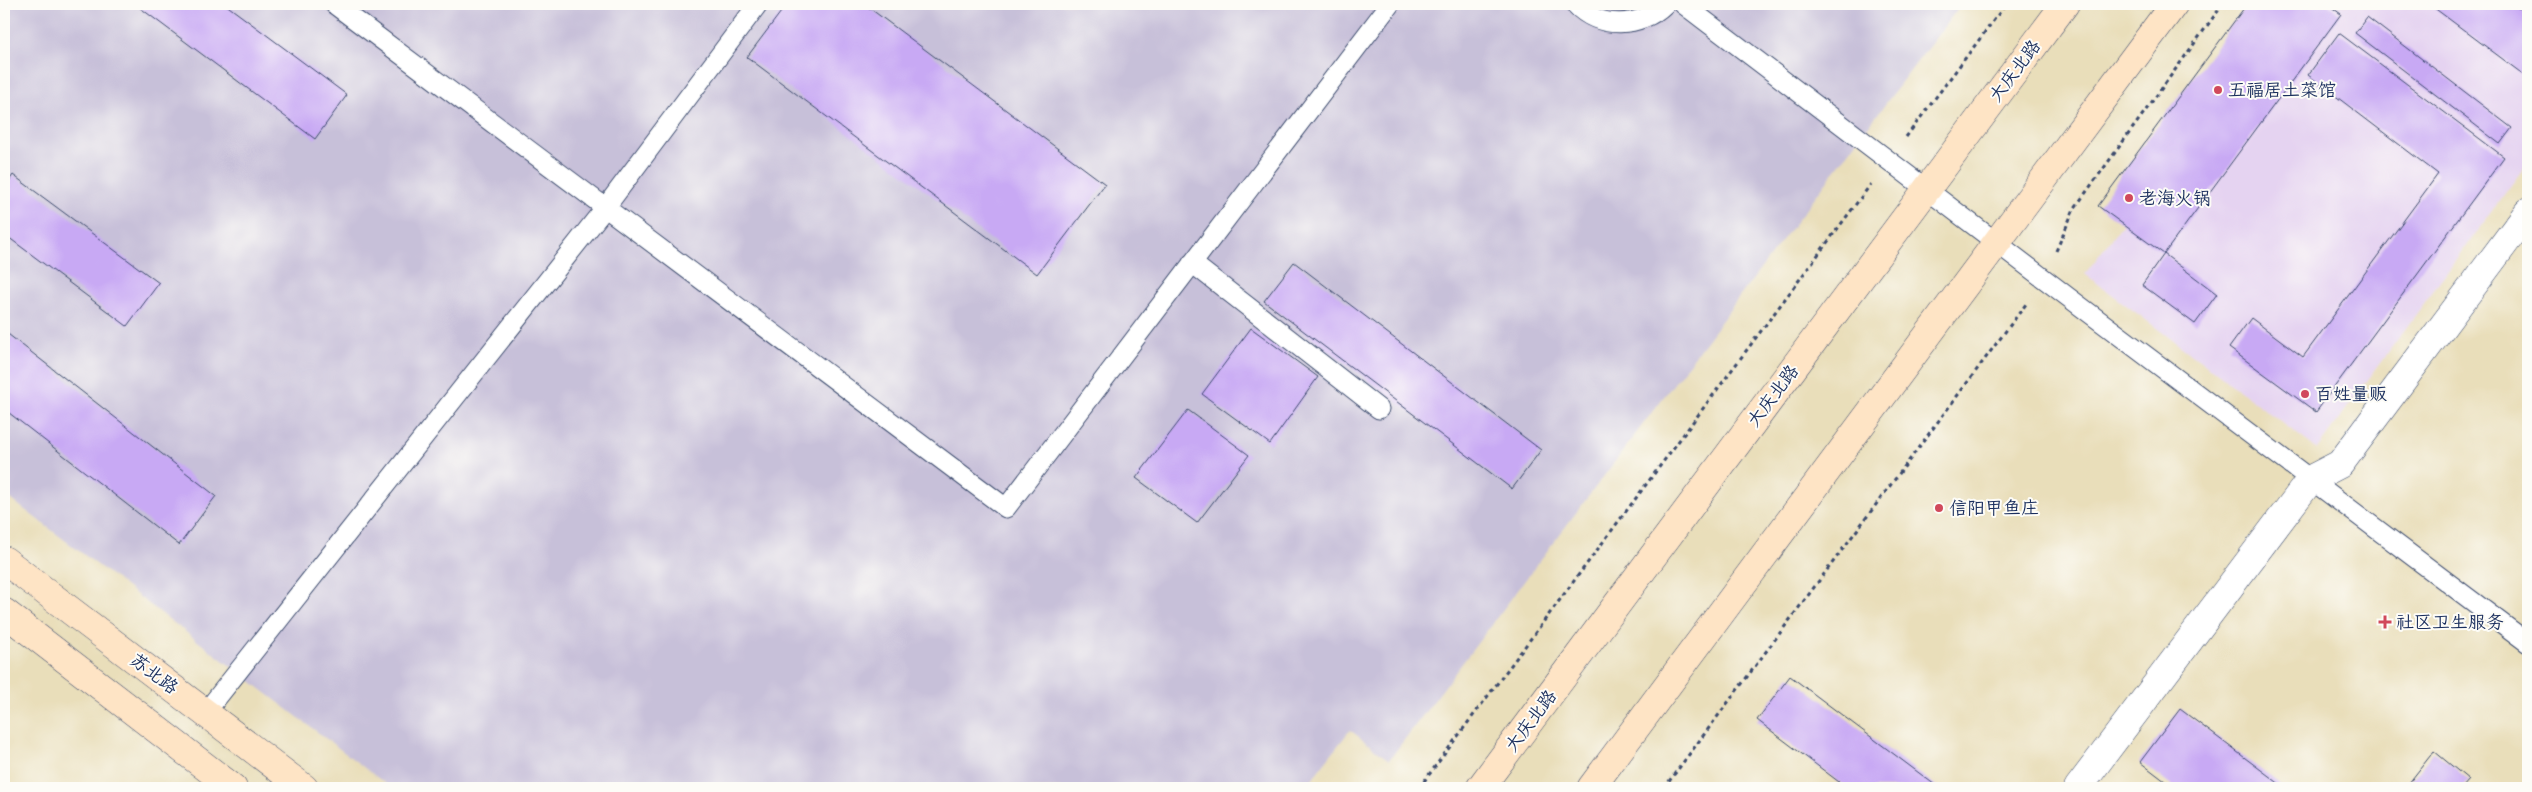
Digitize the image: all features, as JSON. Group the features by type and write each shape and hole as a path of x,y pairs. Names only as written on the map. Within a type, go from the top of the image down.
{"main road":[{"name":"大庆北路","path":"1480,788 2065,4"},
{"path":"1591,788 2174,4"},
{"name":"苏北路","path":"4,560 304,788"},
{"path":"4,612 233,788"}],"street":[{"path":"2078,788 2311,479 2340,464 2528,212"}],"lane":[{"path":"334,4 1006,508 1390,4"},
{"path":"205,713 605,208 758,4"},
{"path":"1575,4 1598,19 1619,24 1639,21 1658,12 1665,4"},
{"path":"1683,4 1996,243 2528,643"},
{"path":"1192,263 1379,409"}],"path":[{"path":"1419,788 2006,4"},
{"path":"1664,788 2044,279 2074,209 2223,4"}],"shaded area":[{"path":"4,4 1961,4 1389,760 1350,730 1305,788 391,788 4,494"},
{"path":"2288,4 2528,4 2528,162 2317,449 2085,274"}],"building":[{"path":"135,4 225,4 347,95 315,139"},
{"path":"787,4 864,4 1105,184 1037,274 747,57"},
{"path":"2247,4 2327,4 2341,14 2164,254 2098,206"},
{"path":"2429,4 2513,4 2528,16 2528,78"},
{"path":"2367,17 2512,128 2500,144 2355,33"},
{"path":"2339,33 2504,157 2316,412 2229,348 2251,318 2303,357 2438,174 2308,75"},
{"path":"13,175 159,283 127,326 4,234 4,188"},
{"path":"2164,254 2217,294 2195,324 2142,285"},
{"path":"1294,262 1541,450 1512,489 1264,301"},
{"path":"1251,328 1318,377 1270,444 1202,394"},
{"path":"4,331 216,496 179,545 4,409"},
{"path":"1188,410 1249,455 1197,523 1136,478"},
{"path":"1790,676 1939,788 1847,788 1757,720"},
{"path":"2180,709 2285,788 2174,788 2140,762"},
{"path":"2434,751 2469,780 2462,788 2405,788"}],"place":[{"name":"五福居土菜馆","path":"2218,90"},
{"name":"老海火锅","path":"2129,198"},
{"name":"百姓量贩","path":"2305,394"},
{"name":"信阳甲鱼庄","path":"1939,508"},
{"name":"社区卫生服务","path":"2385,622"}]}
